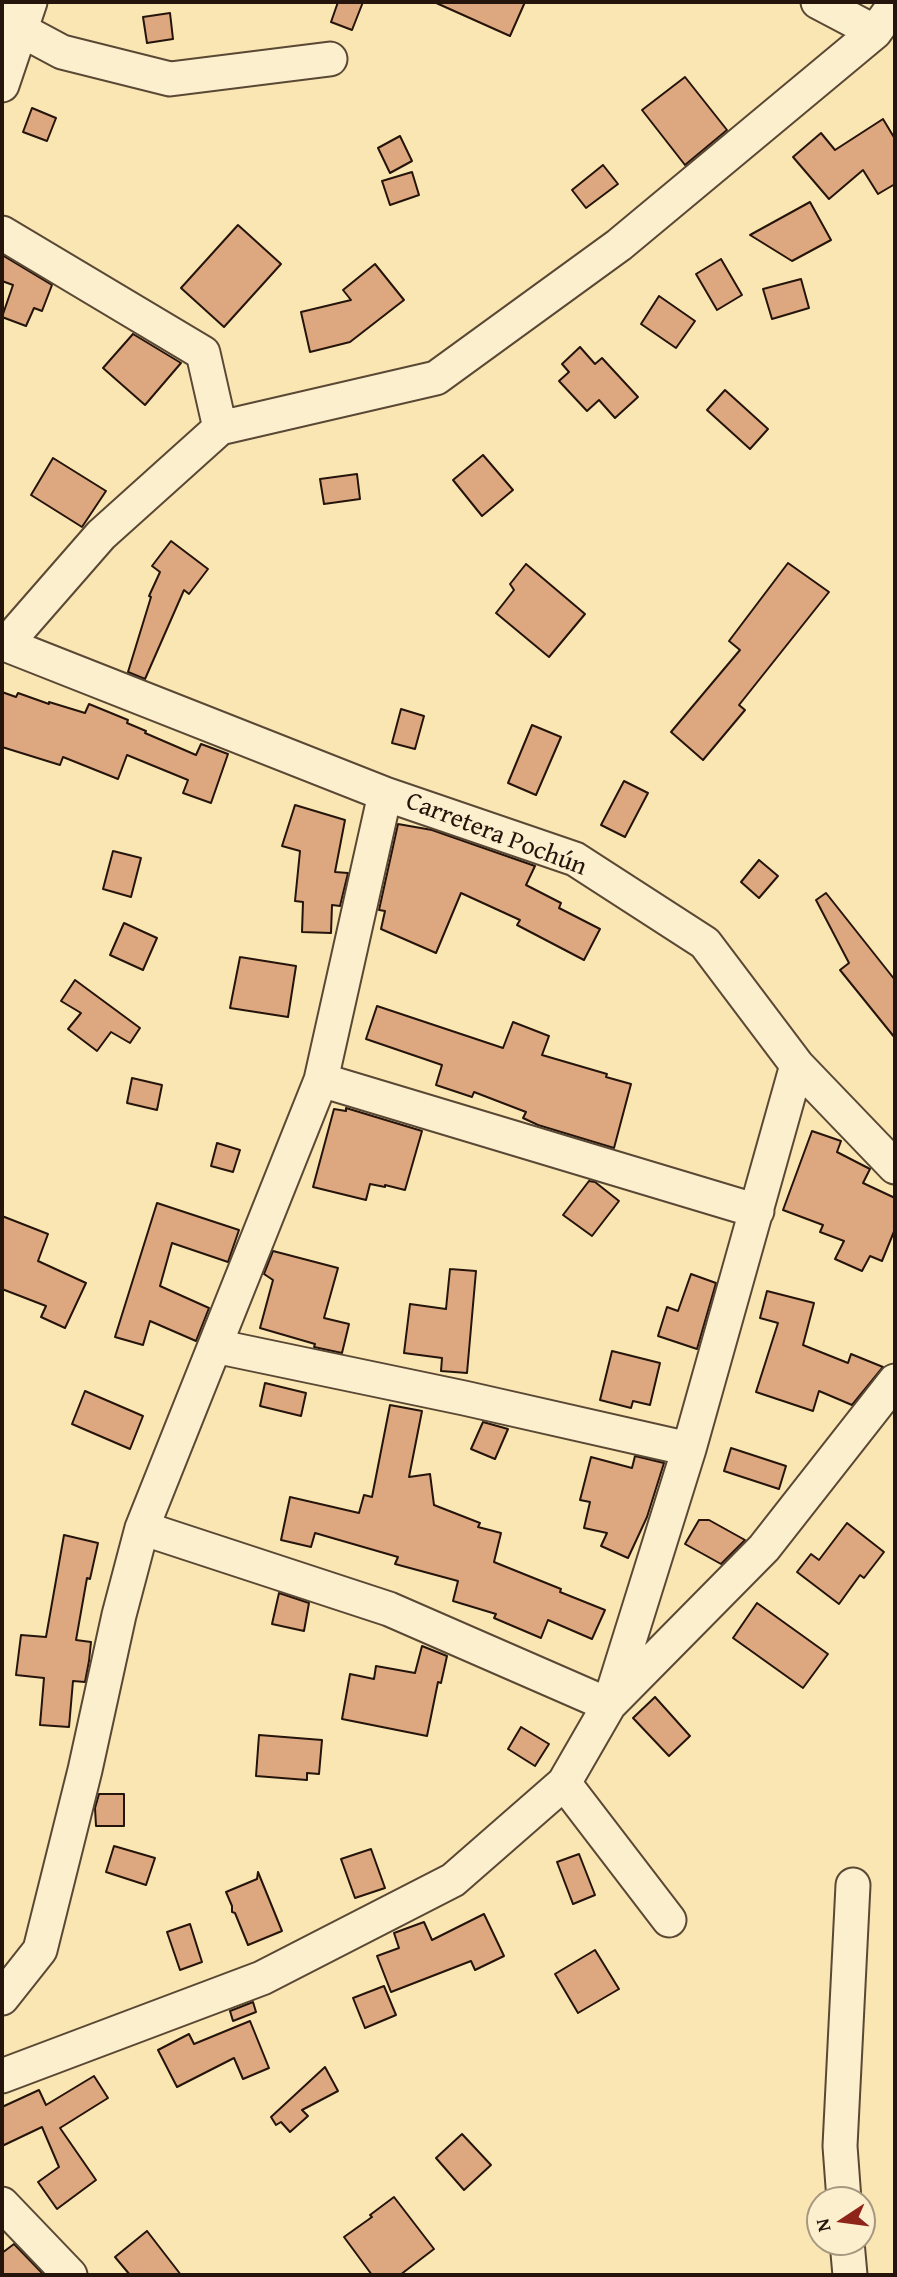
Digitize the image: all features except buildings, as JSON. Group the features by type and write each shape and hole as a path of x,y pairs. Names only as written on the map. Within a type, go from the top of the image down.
{"street":[{"path":"818,2 875,33"},
{"path":"4,644 101,535 220,428 436,378 619,245 875,33 895,4"},
{"path":"11,41 170,79 330,60"},
{"path":"2,233 203,353 220,428"},
{"name":"Carretera Pochún","path":"4,644 385,794 575,859 705,943 797,1065 895,1167"},
{"path":"2,1998 40,1950 142,1528 321,1080 385,794"},
{"path":"2,2076 262,1978 453,1880 564,1783 609,1704 689,1449 797,1065"},
{"path":"321,1080 757,1211"},
{"path":"215,1346 689,1449"},
{"path":"609,1704 764,1548 895,1381"},
{"path":"142,1528 389,1609 609,1704"},
{"path":"564,1783 669,1920"},
{"path":"843,2186 840,2146 853,1885"},
{"path":"2,2204 70,2275"},
{"path":"848,2256 850,2275"}]}
